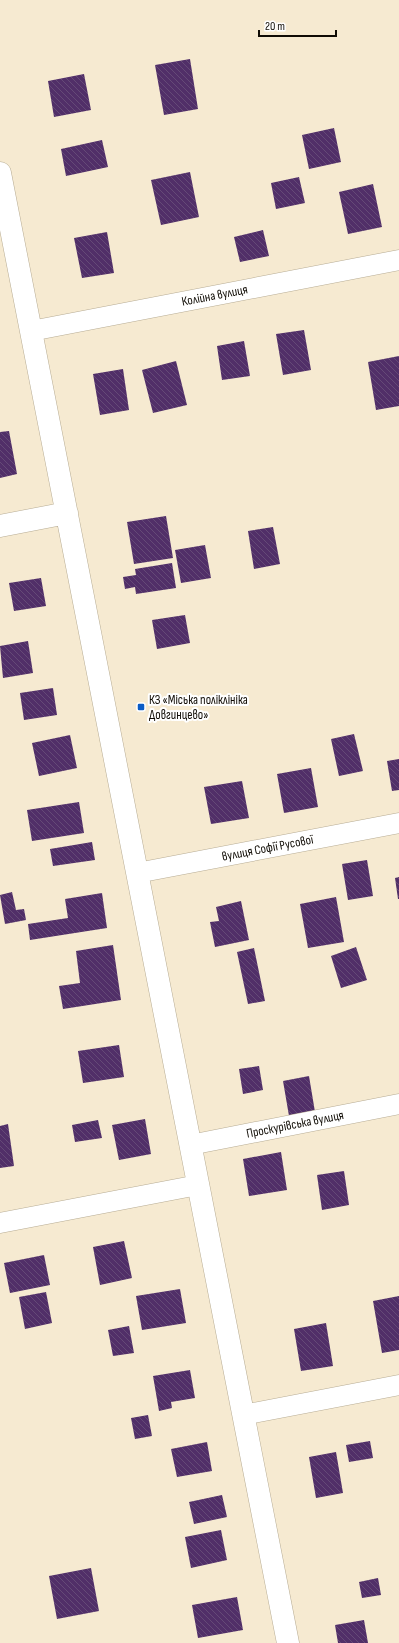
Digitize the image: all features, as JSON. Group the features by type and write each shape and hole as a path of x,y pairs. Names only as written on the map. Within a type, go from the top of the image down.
{"street":[{"path":"0,173 288,1643"},
{"name":"Колійна вулиця","path":"31,331 399,260"},
{"path":"0,526 67,513"},
{"name":"вулиця Софії Русової","path":"137,873 399,823"},
{"name":"Проскурівська вулиця","path":"190,1145 399,1104"},
{"path":"0,1223 198,1185"},
{"path":"243,1415 399,1385"}],"building":[{"path":"190,59 198,109 164,115 155,65"},
{"path":"84,74 91,110 54,117 48,81"},
{"path":"334,128 341,162 309,169 302,135"},
{"path":"102,140 108,167 66,176 61,149"},
{"path":"190,172 199,217 161,225 151,180"},
{"path":"299,177 305,203 276,209 271,183"},
{"path":"373,184 382,227 348,234 339,192"},
{"path":"263,230 269,256 240,262 234,237"},
{"path":"107,232 114,273 82,278 74,238"},
{"path":"304,330 311,370 283,375 276,334"},
{"path":"244,341 250,376 222,380 217,346"},
{"path":"399,356 399,406 376,410 368,362"},
{"path":"176,361 187,405 153,413 142,370"},
{"path":"123,369 129,410 100,415 93,374"},
{"path":"9,431 17,474 0,478 0,432"},
{"path":"166,516 173,558 134,564 127,522"},
{"path":"273,527 280,564 254,569 248,531"},
{"path":"205,545 211,578 181,583 175,550"},
{"path":"172,563 176,588 136,594 135,587 125,589 123,577 136,575 135,569"},
{"path":"41,578 46,606 14,611 9,583"},
{"path":"185,615 190,643 157,649 152,620"},
{"path":"28,641 33,673 3,678 0,646"},
{"path":"53,688 57,715 24,720 20,693"},
{"path":"354,734 363,771 339,776 331,739"},
{"path":"70,735 77,768 39,776 32,743"},
{"path":"399,759 399,790 392,791 387,761"},
{"path":"311,768 318,807 284,813 277,774"},
{"path":"242,781 249,818 211,824 204,787"},
{"path":"79,802 84,833 32,841 27,810"},
{"path":"92,842 95,860 53,866 50,849"},
{"path":"367,860 373,896 348,900 342,864"},
{"path":"399,877 399,899 398,899 395,878"},
{"path":"12,892 16,910 24,909 26,920 5,924 0,895"},
{"path":"102,893 107,928 30,940 28,924 68,918 65,899"},
{"path":"336,897 344,942 308,948 300,904"},
{"path":"241,901 249,940 215,947 210,922 219,921 216,907"},
{"path":"113,945 121,1000 63,1009 59,986 80,983 76,951"},
{"path":"356,947 367,980 341,988 331,956"},
{"path":"254,948 265,1001 248,1004 237,952"},
{"path":"119,1045 124,1077 83,1083 78,1051"},
{"path":"259,1066 263,1090 243,1094 239,1069"},
{"path":"309,1076 315,1112 289,1116 283,1081"},
{"path":"145,1119 151,1154 119,1160 112,1125"},
{"path":"98,1120 102,1138 75,1142 72,1125"},
{"path":"8,1124 14,1166 0,1168 0,1126"},
{"path":"281,1152 287,1190 249,1196 243,1159"},
{"path":"344,1171 349,1205 322,1210 317,1175"},
{"path":"124,1241 132,1278 100,1285 93,1247"},
{"path":"44,1255 50,1285 10,1293 4,1263"},
{"path":"180,1289 186,1323 142,1330 136,1296"},
{"path":"46,1292 52,1323 25,1329 19,1297"},
{"path":"399,1296 399,1350 382,1353 373,1301"},
{"path":"326,1323 333,1366 301,1371 294,1329"},
{"path":"129,1326 134,1353 113,1356 108,1330"},
{"path":"190,1370 195,1398 171,1402 172,1408 159,1411 153,1376"},
{"path":"148,1415 152,1436 135,1439 131,1418"},
{"path":"370,1441 373,1458 349,1462 346,1445"},
{"path":"207,1442 212,1471 177,1477 171,1449"},
{"path":"336,1452 343,1493 316,1498 309,1457"},
{"path":"222,1495 227,1517 194,1524 189,1502"},
{"path":"221,1530 227,1560 191,1568 185,1537"},
{"path":"91,1568 99,1611 57,1619 49,1576"},
{"path":"378,1578 381,1595 362,1598 359,1582"},
{"path":"237,1597 243,1630 198,1638 192,1605"},
{"path":"364,1620 368,1643 338,1643 335,1625"}],"place":[{"name":"КЗ «Міська поліклініка Довгинцево»","path":"141,707"}]}
